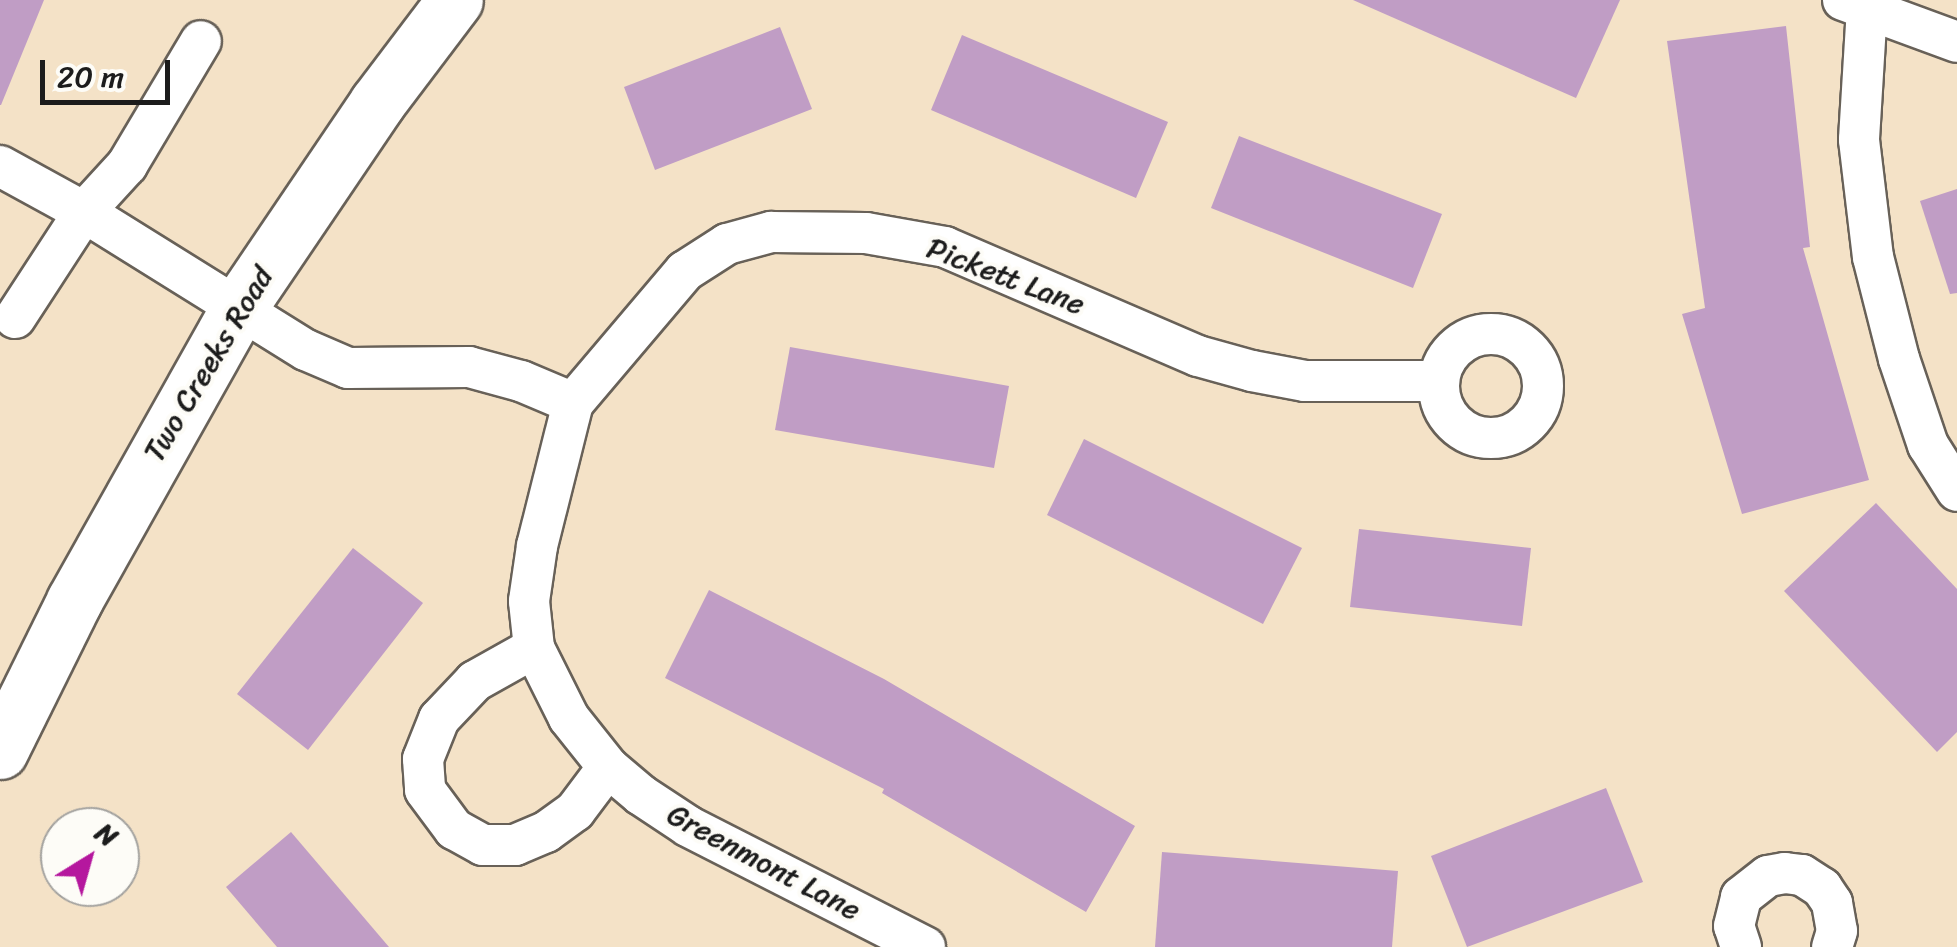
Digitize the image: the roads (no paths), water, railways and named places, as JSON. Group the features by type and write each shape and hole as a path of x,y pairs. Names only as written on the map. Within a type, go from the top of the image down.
{"street":[{"name":"Two Creeks Road","path":"0,751 74,601 239,307 377,103 455,0"},
{"path":"1957,42 1855,4 1859,140 1874,257 1899,359 1928,445 1957,490"},
{"path":"15,318 84,212 127,165 201,40"},
{"path":"0,166 84,212 306,350 348,368 469,367 521,381 573,404"},
{"name":"Pickett Lane","path":"573,404 685,271 727,244 771,232 866,233 944,247 1198,356 1252,371 1305,381 1438,380"},
{"name":"Greenmont Lane","path":"573,404 537,546 530,601 534,648 569,718 608,768 688,826 926,947"},
{"path":"534,648 475,682 440,720 423,759 426,790 454,829 483,845 515,845 546,832 574,810 608,768"},
{"path":"1737,946 1734,926 1741,898 1768,876 1785,873 1812,882 1832,902 1837,931 1832,947"}]}
